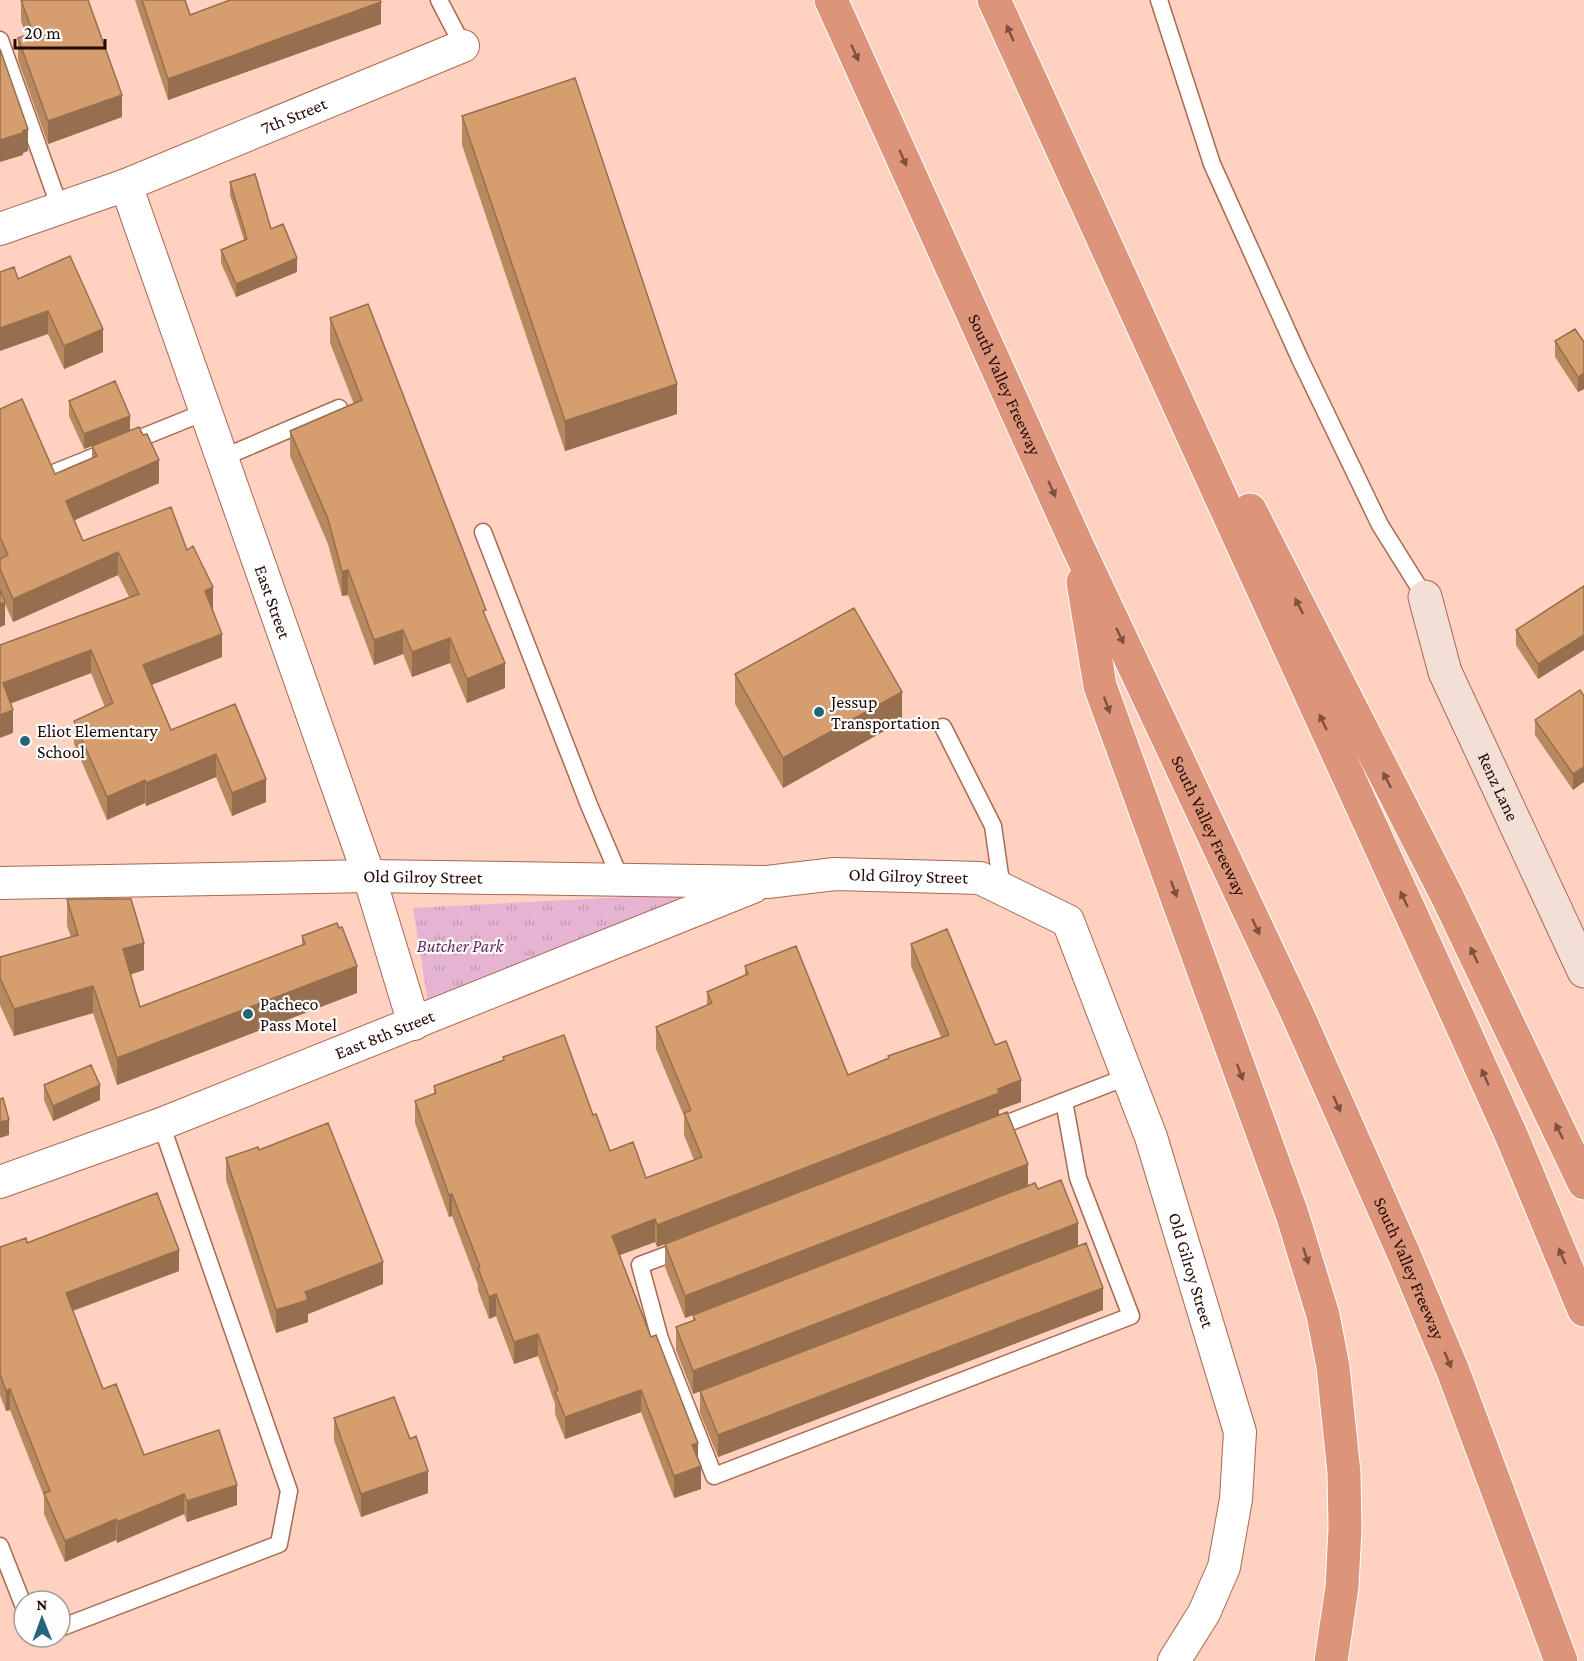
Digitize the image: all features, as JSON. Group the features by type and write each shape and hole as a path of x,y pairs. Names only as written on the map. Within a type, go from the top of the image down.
{"highway":[{"name":"South Valley Freeway","path":"831,0 1077,545 1296,1011 1403,1252 1453,1371 1561,1661"},
{"path":"994,0 1458,1017 1516,1147 1584,1310"},
{"path":"1025,67 1447,896 1584,1183"},
{"path":"1077,545 1100,686 1292,1214 1323,1315 1333,1367 1344,1484 1345,1528 1342,1587 1331,1661"}],"street":[{"name":"7th Street","path":"0,229 126,185 463,46"},
{"name":"East Street","path":"126,185 369,876 414,1024"},
{"name":"Renz Lane","path":"1425,597 1445,672 1584,971"},
{"name":"Old Gilroy Street","path":"0,883 369,876 767,882 835,874 980,878 1068,921 1151,1137 1240,1431 1236,1499 1224,1567 1204,1613 1177,1659"},
{"name":"East 8th Street","path":"0,1182 161,1124 767,882"}],"lane":[{"path":"439,0 463,46"},
{"path":"1159,0 1212,164 1300,359 1380,525 1425,597"},
{"path":"0,40 60,208"},
{"path":"222,458 339,408"},
{"path":"56,472 206,412"},
{"path":"483,531 589,805 621,880"},
{"path":"943,727 993,826 1002,889"},
{"path":"975,1136 1129,1077"},
{"path":"696,1244 640,1266 692,1405 714,1476 1131,1316 1099,1250 1072,1180 1064,1101"},
{"path":"72,1623 279,1544 289,1491 161,1124"},
{"path":"0,1546 17,1589"}],"green space":[{"name":"Butcher Park","path":"702,893 428,1003 413,908"}],"building":[{"path":"21,0 88,0 122,95 48,121 18,38 33,33"},
{"path":"142,0 185,0 190,15 230,0 380,0 381,2 168,79"},
{"path":"0,49 28,129 23,133 0,140"},
{"path":"575,78 677,384 565,421 462,116"},
{"path":"255,174 271,229 283,224 297,258 236,284 221,250 247,239 230,182"},
{"path":"70,256 103,329 64,346 48,311 0,328 0,272 14,267 18,279"},
{"path":"368,304 486,610 483,611 505,663 467,679 450,638 412,652 403,630 374,640 348,570 342,572 328,519 290,431 362,400 330,318"},
{"path":"1575,329 1584,342 1584,373 1578,377 1555,341"},
{"path":"115,381 130,416 84,434 69,401"},
{"path":"22,399 55,474 97,456 92,446 139,427 143,435 147,434 159,460 66,501 83,541 171,507 187,550 193,546 213,587 205,591 222,634 143,665 171,730 235,704 266,779 232,793 216,754 146,783 145,780 107,797 74,721 113,703 91,650 3,683 13,710 0,715 0,645 139,594 118,552 13,599 0,569 0,559 8,555 0,537 0,409"},
{"path":"1584,586 1584,635 1538,664 1516,630"},
{"path":"0,590 5,602 0,604"},
{"name":"Jessup Transportation","path":"854,608 902,692 783,758 735,674"},
{"path":"1580,690 1584,696 1584,767 1573,774 1535,720"},
{"path":"67,899 131,899 144,943 123,949 140,1007 305,944 302,936 337,923 339,928 342,927 357,966 117,1058 93,986 14,1009 0,978 0,957 78,935"},
{"path":"947,929 995,1045 1006,1041 1021,1080 998,1089 999,1093 657,1225 655,1219 612,1236 651,1337 656,1335 698,1443 692,1445 701,1466 674,1476 641,1390 565,1417 538,1334 514,1342 496,1294 489,1297 478,1268 480,1267 452,1194 449,1195 415,1101 436,1093 434,1086 564,1035 593,1115 596,1114 610,1151 633,1142 646,1178 702,1157 684,1113 691,1110 656,1027 712,1003 707,992 748,974 745,966 796,946 848,1075 889,1058 888,1056 949,1035 911,944"},
{"path":"91,1065 100,1085 53,1106 44,1085"},
{"path":"3,1098 9,1120 0,1122 0,1099"},
{"path":"1007,1112 1028,1164 685,1296 665,1244"},
{"path":"328,1123 383,1262 305,1292 308,1300 276,1310 226,1158 258,1147 259,1150"},
{"path":"1061,1180 1078,1223 693,1371 676,1327 695,1320 693,1315 1035,1183 1038,1189"},
{"path":"157,1193 179,1250 66,1293 103,1389 116,1384 144,1455 219,1430 237,1485 187,1501 184,1494 65,1541 44,1493 50,1491 10,1389 6,1391 0,1374 0,1247 26,1238 27,1243"},
{"path":"1086,1243 1103,1288 718,1435 700,1391"},
{"path":"394,1397 410,1439 416,1436 428,1471 361,1494 334,1418"}],"place":[{"name":"Jessup Transportation","path":"819,712"},
{"name":"Eliot Elementary School","path":"25,741"},
{"name":"Pacheco Pass Motel","path":"248,1014"}]}
